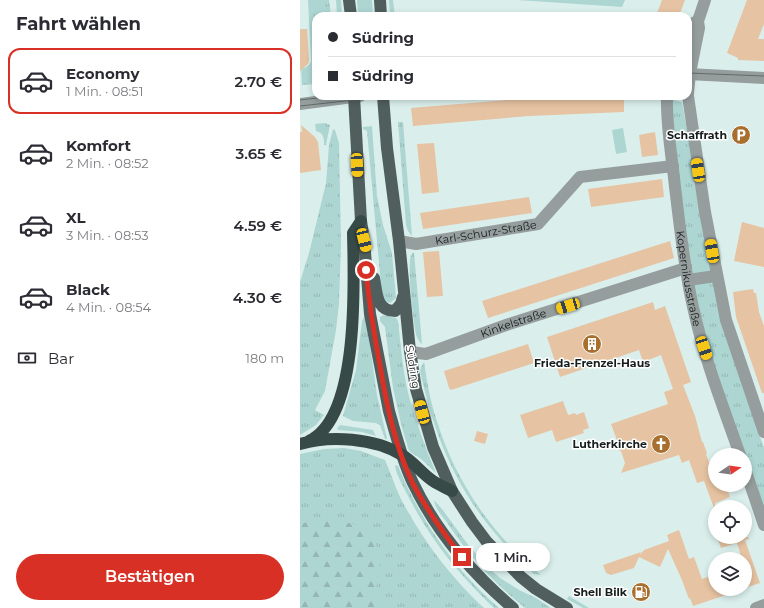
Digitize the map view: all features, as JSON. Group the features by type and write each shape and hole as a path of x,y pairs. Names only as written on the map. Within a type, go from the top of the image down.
{"highway":[{"path":"304,442 321,433 327,425 337,407 344,383 351,340 354,233 361,221"},
{"path":"304,442 333,439 354,440 383,447 402,455 418,466 432,480 452,491"}],"main road":[{"path":"349,0 350,12"},
{"path":"380,0 381,12"},
{"path":"356,100 361,221 376,292 381,305 386,310 395,311 401,304 403,297"},
{"name":"Südring","path":"383,100 386,148 399,241 403,297 410,351 416,389 433,446 452,491 472,522 488,542 507,563 536,589 567,608"},
{"path":"364,240 370,314 389,411 402,455 413,483 447,538 478,576 513,608"}],"street":[{"path":"692,60 699,28 698,21 705,0"},
{"path":"692,24 698,21"},
{"path":"692,74 764,78"},
{"path":"300,104 328,100"},
{"name":"Kopernikusstraße","path":"667,100 666,111 687,274 704,348 738,448"},
{"path":"689,100 716,276 726,320 764,432"},
{"name":"Karl-Schurz-Straße","path":"399,241 416,244 538,224 580,177 673,166"},
{"name":"Kinkelstraße","path":"410,351 418,354 426,354 509,324 687,274 716,276"},
{"path":"752,490 764,525"},
{"path":"756,608 764,605"}],"green space":[{"path":"308,0 329,0 330,12 312,12 312,84 302,85 301,66 304,68 311,62"},
{"path":"336,0 341,0 342,12 337,12"},
{"path":"357,0 372,0 373,12 358,12"},
{"path":"389,0 393,0 394,12 390,12"},
{"path":"517,0 625,0 622,7"},
{"path":"669,100 682,102 693,164 734,362 764,448 764,510 752,476 752,448 742,448 707,347 696,308"},
{"path":"398,122 403,122 412,236 406,225"},
{"path":"325,123 330,125 326,145 324,145 323,136 321,133 316,131 315,124"},
{"path":"372,126 377,196 383,225 392,253 396,298 390,303 384,301 382,296 367,131 363,129 363,127"},
{"path":"623,128 627,152 616,154 612,130"},
{"path":"333,129 335,130 339,143 341,244 339,304 325,391 315,410 324,415 316,425 300,435 300,282 309,253 326,183 329,145"},
{"path":"414,252 422,344 418,340 416,334 413,317 410,261 411,255"},
{"path":"384,315 396,318 398,321 402,361 408,390 425,446 436,473 421,459 409,451 393,388 385,327 380,321 380,317"},
{"path":"364,317 366,318 377,395 387,439 385,439 380,425 376,423 353,421 343,416 356,370 362,321"},
{"path":"424,362 430,397 441,434 455,466 471,496 502,537 541,575 534,574 511,552 474,506 460,482 447,457 428,402 420,371"},
{"path":"340,425 373,430 376,436 362,432 338,430 337,428"},
{"path":"344,448 361,451 385,460 401,499 418,529 449,571 484,608 300,608 300,454 324,449"},
{"path":"395,465 398,466 417,506 440,543 468,577 499,608 494,608 468,582 446,556 417,513 398,477"},
{"path":"434,500 469,546 492,571 500,578 551,608 525,608 503,589 483,569 465,547 436,507"},
{"path":"327,517 339,522 355,524 372,536 379,556 380,573 376,588 376,596 385,600 388,608 300,608 300,524"},
{"path":"569,596 589,608 583,608 567,599"}],"building":[{"path":"662,0 685,0 680,12 658,12"},
{"path":"747,0 764,0 764,24 758,39 764,39 764,61 738,60 738,58 727,53"},
{"path":"300,29 307,29 309,60 308,64 300,71"},
{"path":"508,100 624,100 624,112 529,116 413,126 411,108"},
{"path":"301,125 315,137 318,142 321,170 300,173"},
{"path":"655,132 658,155 642,157 639,135"},
{"path":"434,143 439,192 422,194 417,144"},
{"path":"662,179 664,197 591,207 588,189"},
{"path":"529,197 532,213 423,229 420,213"},
{"path":"742,222 764,228 764,267 734,261"},
{"path":"670,241 674,258 488,318 482,301"},
{"path":"439,251 443,296 427,297 423,252"},
{"path":"753,289 754,293 756,293 759,312 764,326 764,393 762,393 736,317 733,292"},
{"path":"653,302 655,310 665,306 691,382 683,385 707,453 708,492 704,481 697,483 689,460 682,463 679,455 621,473 625,463 621,451 618,450 618,443 611,424 668,404 664,392 673,389 661,355 643,362 639,350 560,377 547,337"},
{"path":"528,344 534,363 451,390 449,388 444,371"},
{"path":"563,401 568,415 575,413 576,415 584,412 589,428 583,430 584,433 556,442 552,430 528,438 520,415"},
{"path":"477,431 488,434 485,444 474,441"},
{"path":"708,492 728,492 730,497 722,500 711,500"},
{"path":"679,530 689,559 694,557 702,579 708,577 708,596 723,596 693,606 668,549 660,567 639,557 634,568 611,575 606,573 603,565 641,552 640,555 644,550 669,541 667,535"},
{"path":"720,544 734,544 721,548"},
{"path":"737,544 746,544 749,552 740,552"},
{"path":"752,560 760,583 752,586"}],"tram line":[{"path":"692,73 764,76"},
{"path":"300,100 312,99"},
{"path":"300,106 354,100"}],"place":[{"name":"Schaffrath","path":"741,135"},
{"name":"Frieda-Frenzel-Haus","path":"592,344"},
{"name":"Lutherkirche","path":"661,444"},
{"name":"Shell Bilk","path":"641,592"}],"route":[{"path":"366,270 370,314 384,390 402,455 413,483 429,511 462,557"}]}
